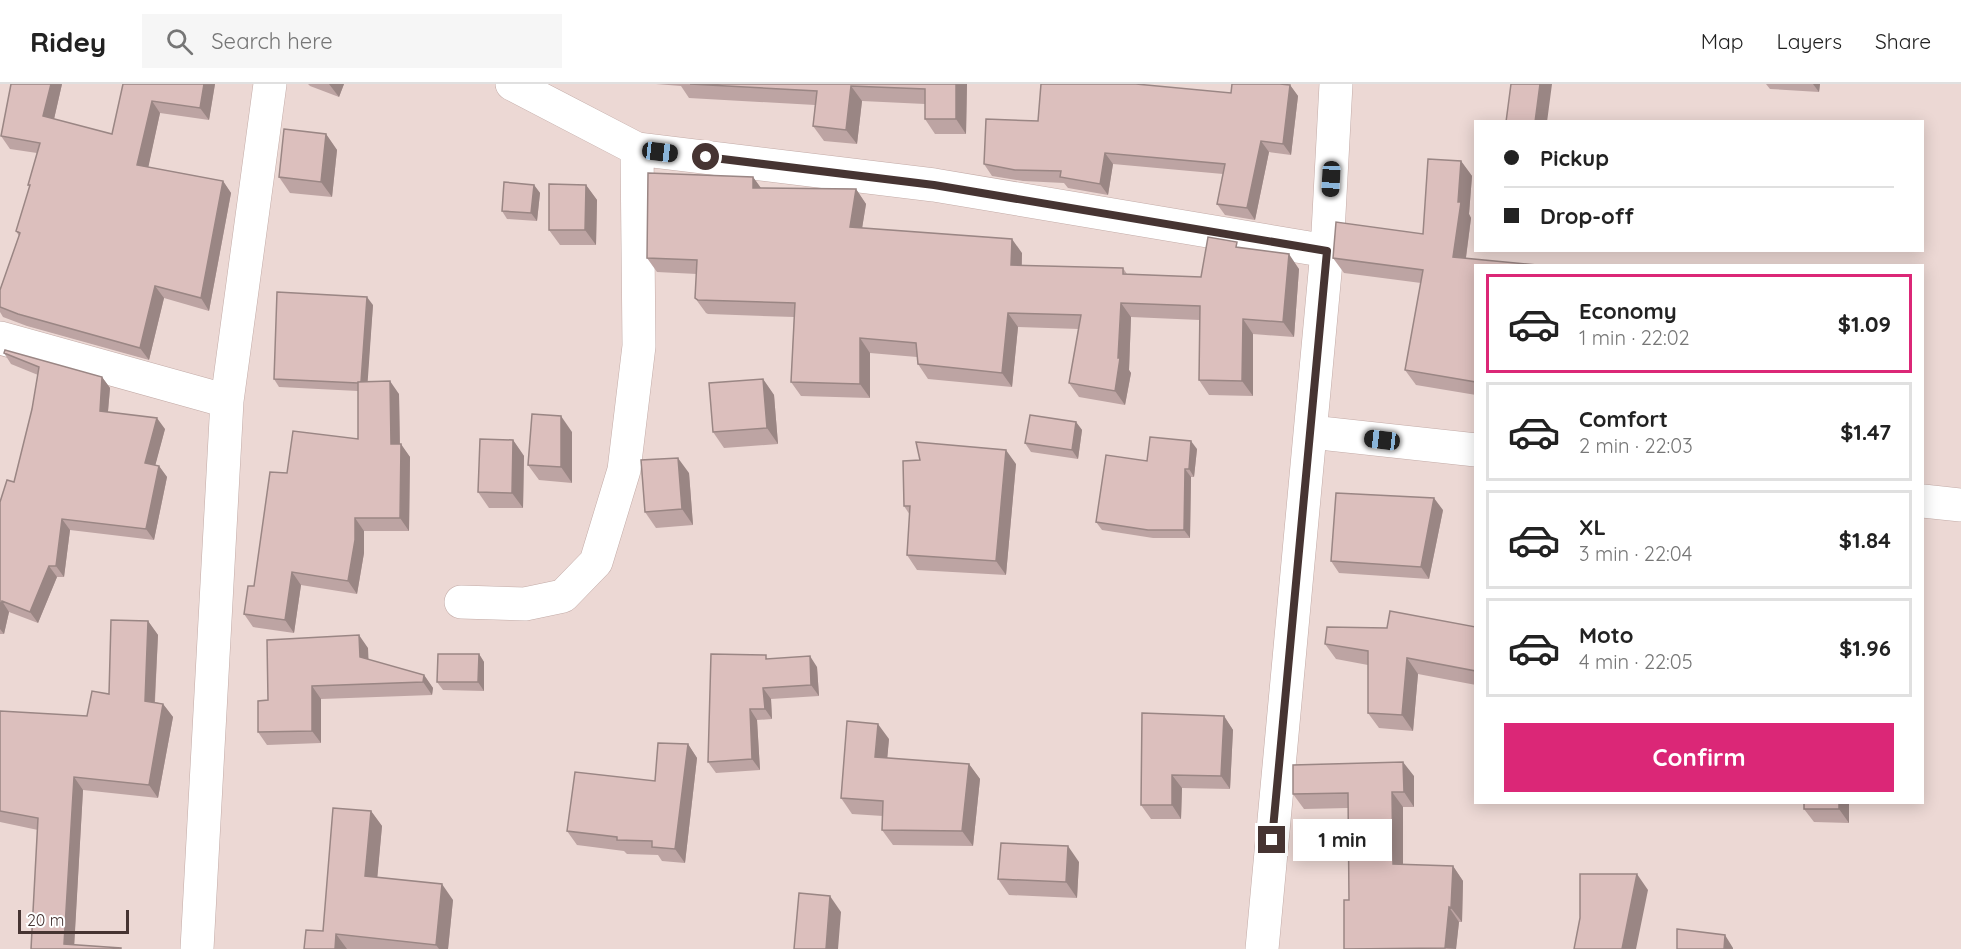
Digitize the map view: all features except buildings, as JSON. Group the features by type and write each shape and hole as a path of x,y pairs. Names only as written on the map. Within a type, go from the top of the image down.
{"street":[{"path":"197,949 227,401 270,84"},
{"path":"512,84 637,149 934,185 1327,251"},
{"path":"1262,949 1327,251 1336,84"},
{"path":"461,602 525,604 563,596 596,562 624,470 639,346 637,149"},
{"path":"0,338 227,401"},
{"path":"1311,432 1474,450"},
{"path":"1924,501 1961,506"}],"shaded area":[{"path":"0,84 1961,84 1961,949 0,949"}],"route":[{"path":"706,157 934,185 1327,251 1272,840"}]}
